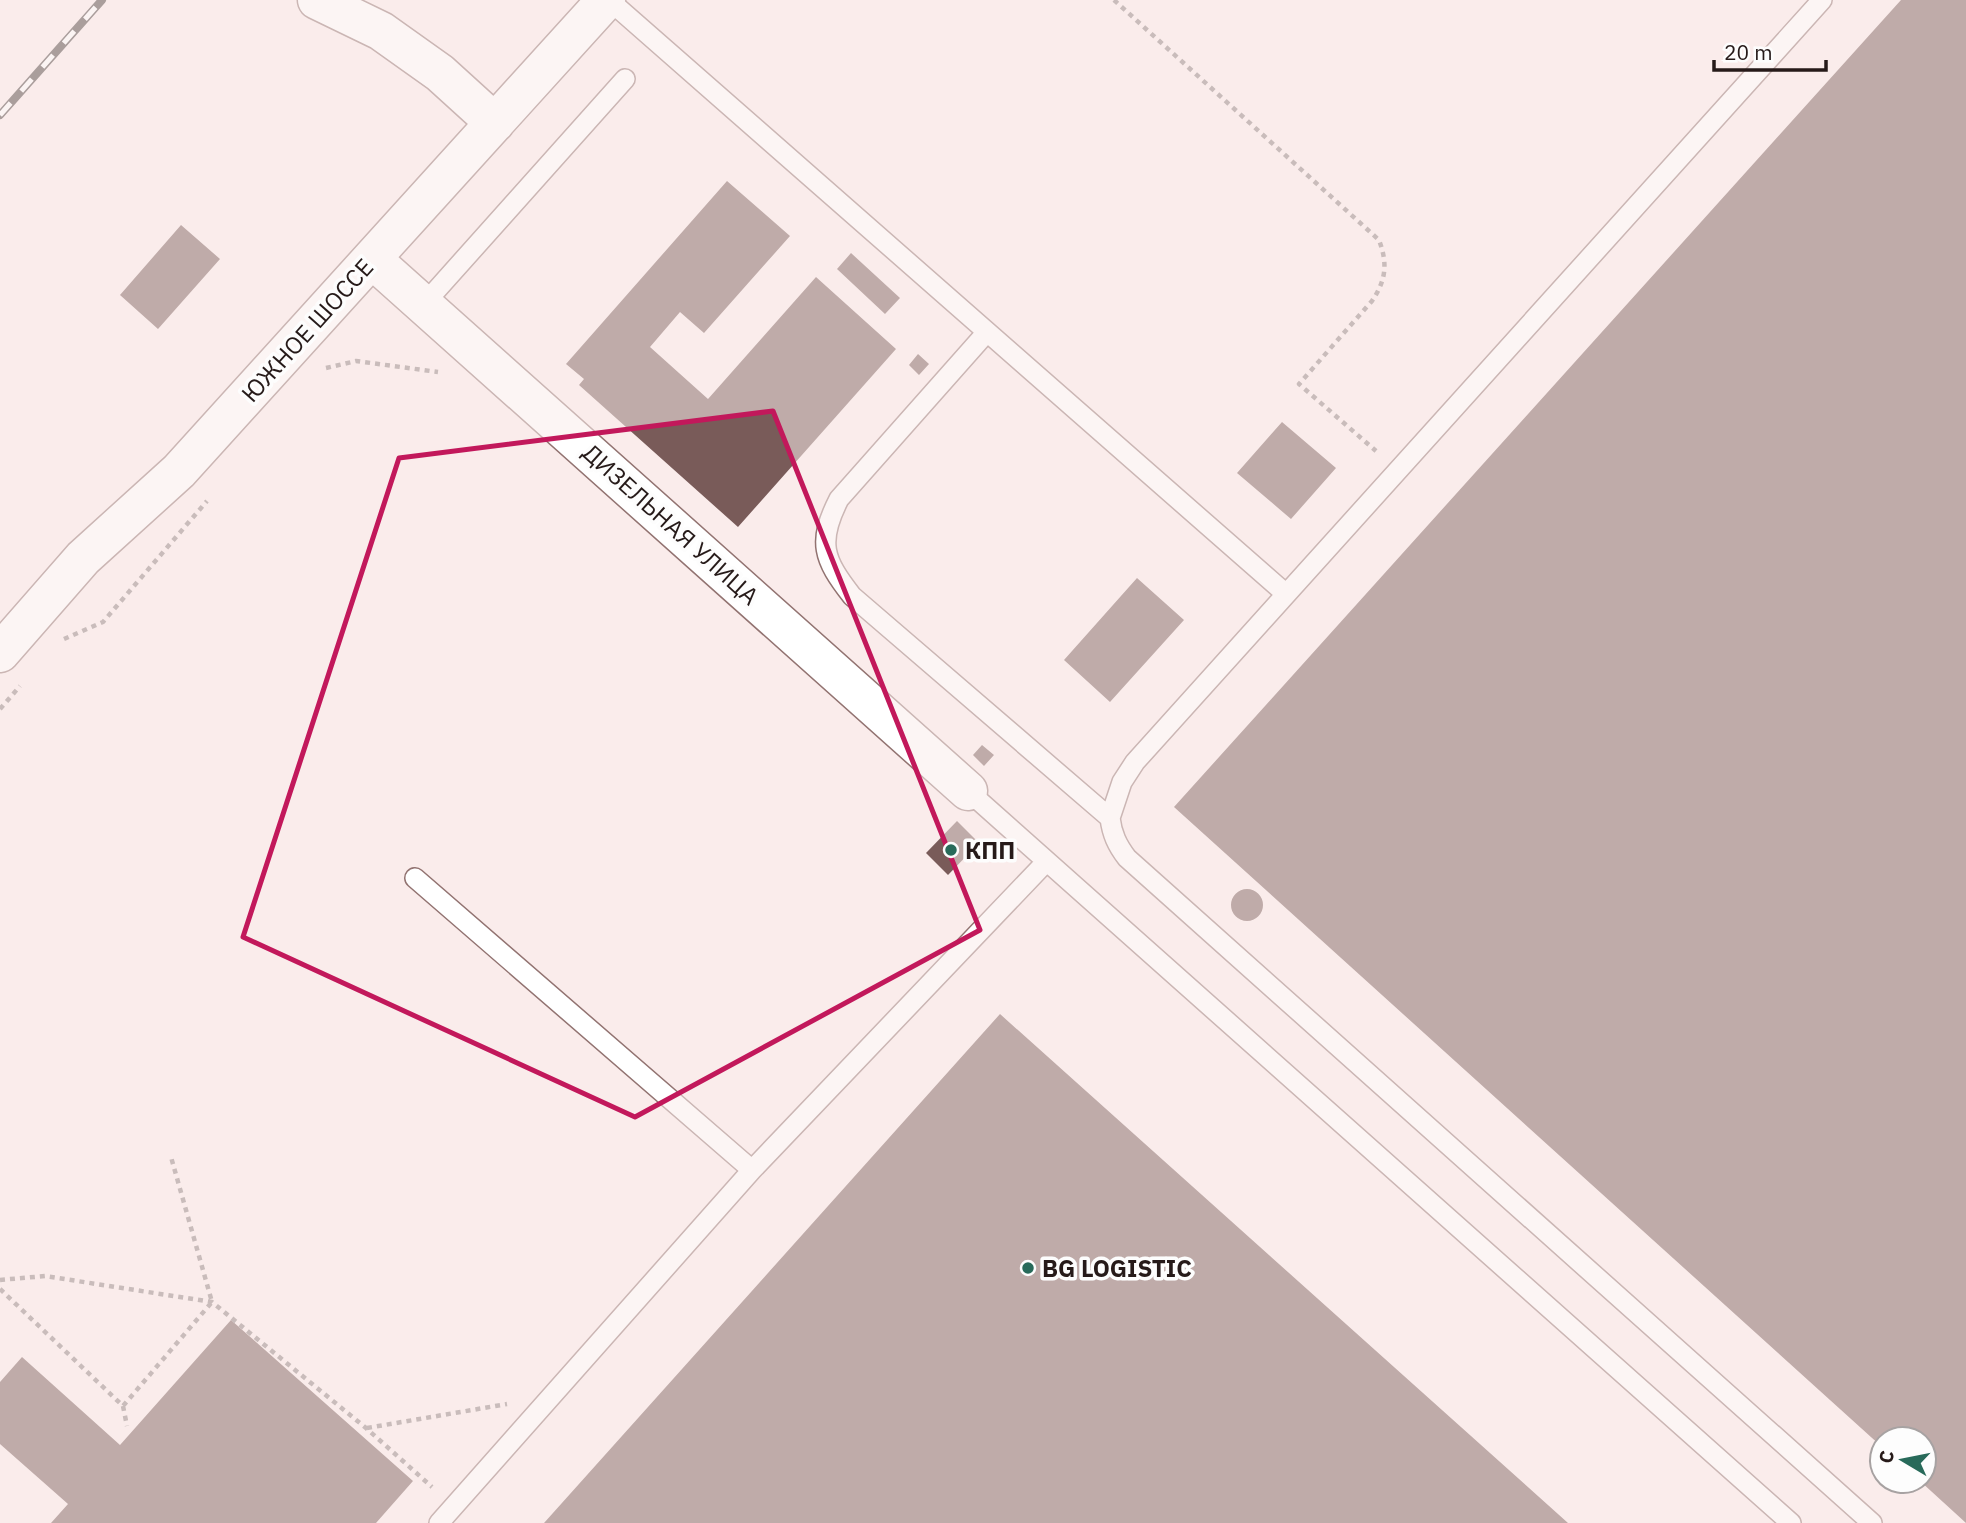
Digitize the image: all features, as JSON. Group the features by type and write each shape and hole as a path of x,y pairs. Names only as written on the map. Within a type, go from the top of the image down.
{"street":[{"path":"317,0 381,31 440,73 495,124"},
{"name":"ЮЖНОЕ ШОССЕ","path":"0,653 83,558 179,471 608,0"},
{"name":"ДИЗЕЛЬНАЯ УЛИЦА","path":"372,259 968,791"}],"lane":[{"path":"608,0 1286,594"},
{"path":"1822,0 1135,762 1122,782 1110,818 1117,844 1127,858 1872,1523"},
{"path":"424,304 625,79"},
{"path":"988,332 839,499 827,523 826,551 835,574 852,596 1110,818"},
{"path":"968,791 1791,1523"},
{"path":"439,1523 752,1170 1046,862"},
{"path":"415,878 752,1170"}],"path":[{"path":"1114,0 1379,240 1385,255 1386,271 1382,287 1373,301 1298,384 1376,451"},
{"path":"319,370 356,360 448,373 477,351"},
{"path":"55,649 64,639 103,622 211,496"},
{"path":"0,709 27,679"},
{"path":"171,1157 212,1302"},
{"path":"0,1280 45,1276 212,1302 366,1428 433,1488"},
{"path":"0,1289 123,1406 127,1426"},
{"path":"123,1406 212,1302"},
{"path":"366,1428 510,1403"}],"highlighted area":[{"path":"773,411 980,930 635,1117 243,937 399,458"}],"building":[{"path":"1901,0 1966,0 1966,1523 1935,1495 1938,1495 1938,1425 1868,1425 1868,1434 1174,807"},
{"path":"727,181 790,236 704,333 680,312 650,347 708,399 816,277 896,349 738,527 579,385 584,379 566,364"},
{"path":"181,225 220,259 158,329 120,295"},
{"path":"851,253 900,298 885,314 837,269"},
{"path":"918,354 929,364 919,375 909,365"},
{"path":"1282,422 1336,468 1291,519 1237,473"},
{"path":"1137,578 1184,620 1110,702 1064,660"},
{"path":"982,745 994,755 984,766 973,755"},
{"name":"КПП","path":"957,821 979,843 948,875 926,853"},
{"path":"1247,889 1259,893 1263,905 1259,917 1247,921 1235,917 1231,905 1235,893"},
{"name":"BG LOGISTIC","path":"1000,1014 1568,1523 544,1523"},
{"path":"231,1320 413,1481 376,1523 51,1523 68,1504 0,1444 0,1382 22,1357 120,1445"}],"railway":[{"path":"0,115 102,0"}],"place":[{"name":"КПП","path":"951,850"},
{"name":"BG LOGISTIC","path":"1028,1268"}]}
